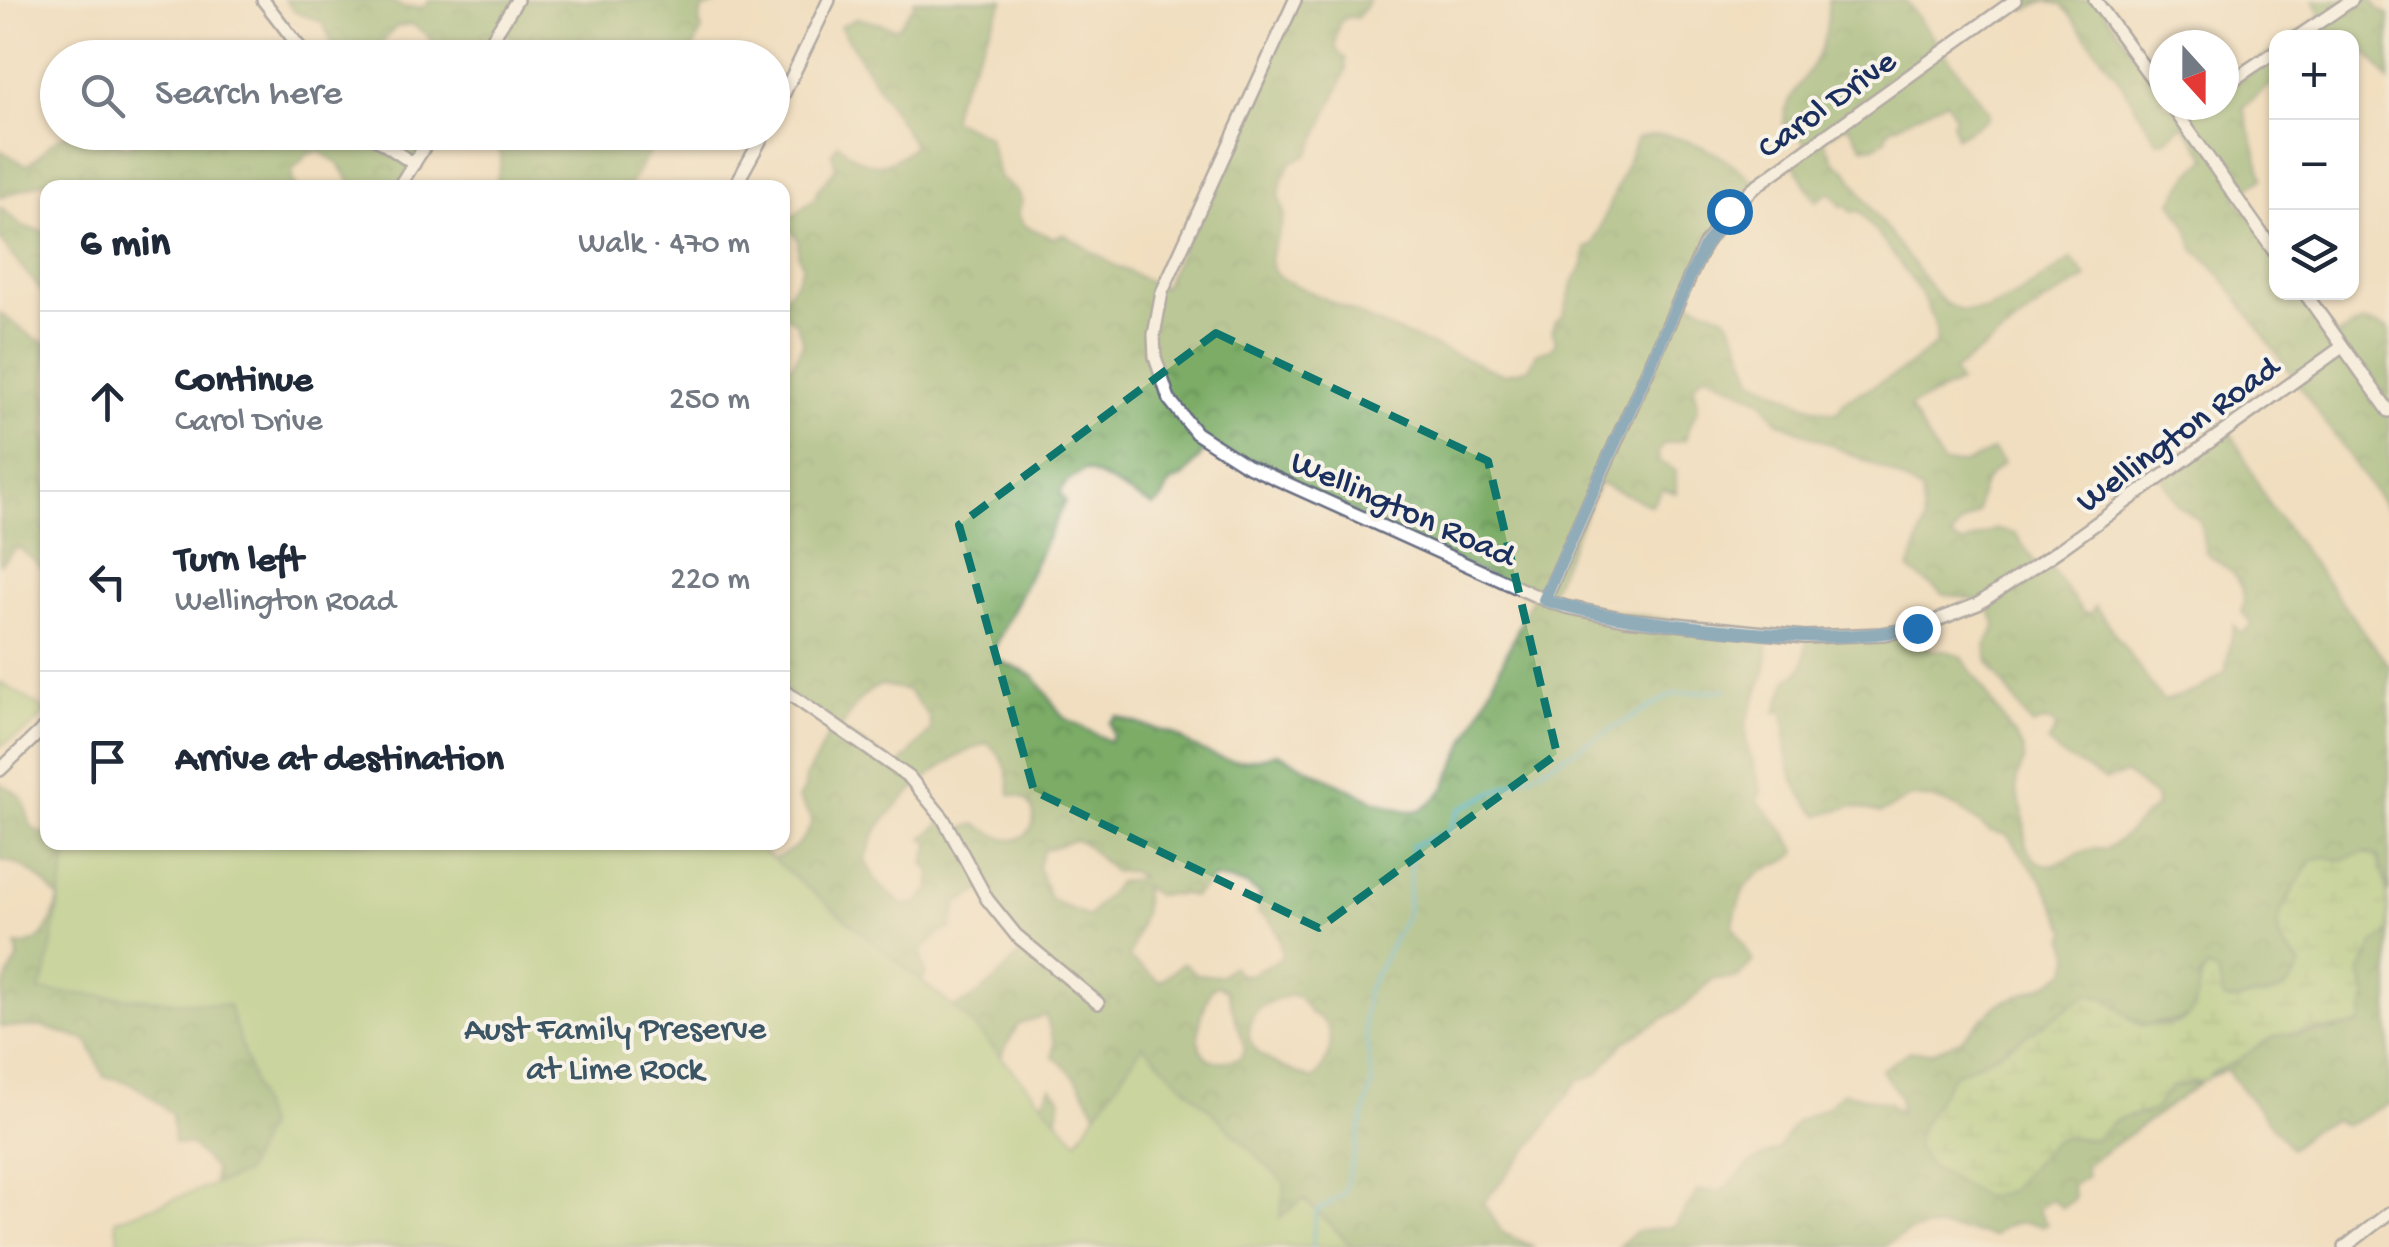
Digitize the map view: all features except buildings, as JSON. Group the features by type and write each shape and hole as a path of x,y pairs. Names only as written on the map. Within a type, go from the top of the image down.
{"street":[{"path":"263,0 294,40"},
{"path":"491,40 517,0"},
{"path":"790,81 829,0"},
{"name":"Wellington Road","path":"1294,0 1162,292 1154,335 1160,379 1169,399 1196,433 1246,465 1544,600 1624,619 1774,635 1843,638 1917,628 1994,595 2342,347"},
{"name":"Carol Drive","path":"1544,600 1692,272 1729,211 1753,188 2015,0"},
{"path":"2096,0 2149,74"},
{"path":"2308,30 2352,0"},
{"path":"2239,76 2269,56"},
{"path":"2182,120 2269,244"},
{"path":"393,150 414,164"},
{"path":"403,180 423,150"},
{"path":"738,180 755,150"},
{"path":"2310,300 2389,410"},
{"path":"790,695 908,777 943,818 987,898 1016,935 1098,1003"},
{"path":"0,770 40,732"},
{"path":"2345,1247 2389,1213"}],"highlighted area":[{"path":"1216,333 1488,461 1557,754 1319,928 1034,791 959,525"}],"green space":[{"path":"285,0 388,0 403,7 425,7 429,0 726,0 702,10 702,30 697,40 517,40 502,32 496,40 430,40 411,24 396,27 385,40 331,40 322,22 295,12"},
{"path":"914,0 1004,0 955,100 952,119 988,136 1000,178 1022,201 1018,214 1024,225 1053,238 1064,234 1114,265 1163,288 1296,0 1370,0 1357,18 1347,17 1340,22 1336,46 1345,58 1346,71 1312,149 1307,156 1292,161 1282,180 1279,195 1284,216 1271,256 1280,278 1386,327 1503,374 1529,368 1537,352 1551,349 1556,341 1552,331 1555,322 1563,316 1574,280 1584,265 1586,248 1593,245 1637,138 1668,136 1716,154 1755,183 1727,215 1682,298 1727,317 1753,378 1806,405 1834,413 1844,401 1896,374 1935,345 1936,331 1931,314 1909,276 1859,211 1842,207 1830,192 1816,201 1792,162 1807,148 1793,126 1784,127 1784,118 1789,101 1821,48 1828,0 1905,0 1989,111 1988,119 1956,137 1952,122 1955,118 1946,101 1888,130 1886,139 1873,147 1862,146 1848,125 1823,139 1835,162 1846,169 1934,292 1961,311 1986,310 2019,294 2072,259 2087,278 2044,303 1953,372 1959,383 1909,407 1942,463 1964,464 1993,450 2003,463 1984,484 1978,512 1961,524 1951,538 1963,544 1995,529 2016,534 2037,566 2046,561 2083,613 2091,613 2095,606 2163,701 2198,690 2225,672 2234,625 2241,634 2252,624 2242,612 2240,583 2205,551 2200,521 2178,505 2162,478 2230,430 2270,506 2389,666 2389,892 2378,857 2366,852 2342,860 2312,860 2286,902 2278,926 2285,948 2301,966 2281,991 2237,1001 2224,999 2217,973 2207,968 2200,977 2191,1014 2143,1026 2107,999 2089,994 1998,1054 1954,1074 1917,1134 2009,1190 2052,1142 2062,1137 2095,1139 2118,1119 2153,1111 2171,1087 2201,1083 2085,1166 2087,1176 2072,1186 2075,1198 2063,1208 2052,1199 2038,1209 2047,1224 2044,1226 2017,1223 1993,1236 1923,1229 1884,1247 1618,1247 1635,1232 1675,1226 1698,1191 1721,1191 1753,1162 1778,1149 1796,1122 1827,1107 1843,1092 1889,1103 1900,1113 1900,1096 1881,1070 1910,1051 1931,1052 1960,1040 1998,1004 2047,984 2068,970 2068,931 2043,882 2007,835 1990,831 1957,807 1933,799 1911,797 1881,813 1852,806 1819,815 1805,800 1789,765 1785,716 1776,712 1788,679 1802,667 1807,638 1920,629 1929,650 1946,650 1962,657 2023,749 2017,789 2027,846 2040,863 2058,863 2086,850 2105,849 2156,807 2155,797 2126,774 2105,780 2058,753 2048,742 2057,727 2052,722 2033,726 2030,723 1989,663 1986,646 1996,625 1986,602 1943,594 1909,570 1924,525 1922,492 1886,470 1777,421 1762,400 1706,373 1694,384 1698,406 1685,440 1664,444 1658,453 1659,461 1676,471 1676,493 1663,489 1651,505 1599,483 1547,600 1768,636 1766,669 1747,720 1746,743 1762,792 1758,801 1797,852 1760,873 1741,897 1733,926 1753,961 1738,978 1713,979 1686,1005 1623,1043 1598,1074 1578,1080 1535,1141 1483,1203 1503,1233 1535,1247 144,1247 214,1194 214,1169 191,1145 174,1143 172,1115 157,1101 133,1085 104,1077 88,1041 43,1027 0,1027 3,992 18,960 16,945 41,938 59,899 33,874 0,860 0,783 21,797 31,825 40,832 40,850 759,850 767,860 795,846 812,820 798,798 805,788 805,777 833,727 790,695 790,364 803,343 796,322 790,318 790,289 803,265 790,218 816,197 836,168 832,153 838,143 858,159 876,164 895,160 914,145 840,26 858,18 897,28","holes":["1208,446 1533,596 1445,787 1432,802 1419,810 1402,810 1277,753 1243,761 1224,759 1171,733 1117,716 1110,723 1113,736 1109,741 1063,717 1034,676 995,659 992,653 1065,501 1060,493 1066,483 1085,470 1153,506 1161,501 1170,483 1184,477","882,685 908,691 929,717 931,730 898,766 841,730 862,697","987,743 998,754 1009,779 1010,795 1028,802 1034,816 1032,824 1028,832 1011,840 975,824 952,832 944,821 923,838 930,843 924,864 931,871 931,889 917,903 903,905 877,883 865,859 877,830 926,779","1073,840 1082,842 1114,872 1130,871 1140,878 1118,882 1088,917 1050,899 1038,866 1043,851","1213,878 1247,885 1259,894 1258,913 1277,931 1281,958 1249,975 1239,974 1232,966 1220,976 1196,974 1181,964 1160,982 1129,958 1144,910 1144,887 1156,895 1193,897","982,890 1026,947 976,996 937,1011 920,990 926,972 923,949 940,933 952,929 957,904","1219,986 1227,991 1245,1049 1240,1058 1209,1059 1202,1052 1199,1029 1212,988","1291,995 1299,997 1330,1034 1329,1054 1313,1079 1270,1061 1249,1038 1251,1020 1259,1009","1045,1015 1054,1041 1053,1057 1077,1081 1105,1131 1015,1174 1056,1124 1061,1098 1051,1087 1030,1123 993,1071 1018,1025"]},
{"path":"2021,0 2096,0 2149,74 2149,120 2239,120 2239,74 2269,53 2269,87 2243,107 2263,178 2236,197 2269,243 2269,300 2309,300 2337,337 2361,323 2389,329 2389,513 2229,286 2194,250 2188,228 2172,201 2191,172 2208,158 2183,125 2165,140 2157,141 2118,78 2063,6 2046,1 2027,10"},
{"path":"2313,0 2372,0 2389,15 2389,81 2359,46 2359,30 2302,30 2322,15"},
{"path":"0,150 26,165 45,150 422,150 404,180 349,180 338,163 318,151 308,154 292,171 293,180 40,180 40,184 0,198"},
{"path":"651,150 633,180 496,180 500,151"},
{"path":"0,207 24,227 40,230 40,289 0,240"},
{"path":"0,313 40,340 40,566 18,547 0,564"},
{"path":"0,682 40,707 40,718 29,730 0,746"},
{"name":"Aust Family Preserve at Lime Rock","path":"762,850 967,1019 1077,1141 1143,1045 1285,1183 1280,1217 1304,1199 1353,1247 120,1247 115,1220 244,1174 266,1126 229,1005 39,991 46,976 68,851"},
{"path":"2365,852 2377,857 2384,876 2389,933 2374,943 2360,973 2367,995 2360,1024 2274,1037 2215,1071 2207,1080 2171,1087 2153,1111 2118,1119 2095,1139 2062,1137 2052,1142 2009,1191 1984,1197 1931,1167 1917,1148 1917,1134 1923,1122 1954,1074 1998,1054 2089,994 2107,999 2143,1026 2185,1020 2194,1007 2207,968 2217,973 2224,999 2237,1001 2281,991 2301,965 2279,936 2281,914 2292,891 2312,860 2342,860"},
{"path":"2389,933 2389,1104 2345,1125 2334,1120 2310,1131 2291,1149 2226,1070 2208,1078 2211,1072 2238,1061 2257,1045 2279,1035 2338,1030 2367,995 2360,973 2374,943"}],"waterway":[{"path":"1312,1247 1316,1212 1344,1194 1372,1083 1364,1019 1367,991 1407,914 1412,846 1448,832 1460,809 1540,770 1673,694 1726,690"}],"route":[{"path":"1729,211 1692,272 1544,600 1624,619 1774,635 1843,638 1917,628"}]}
